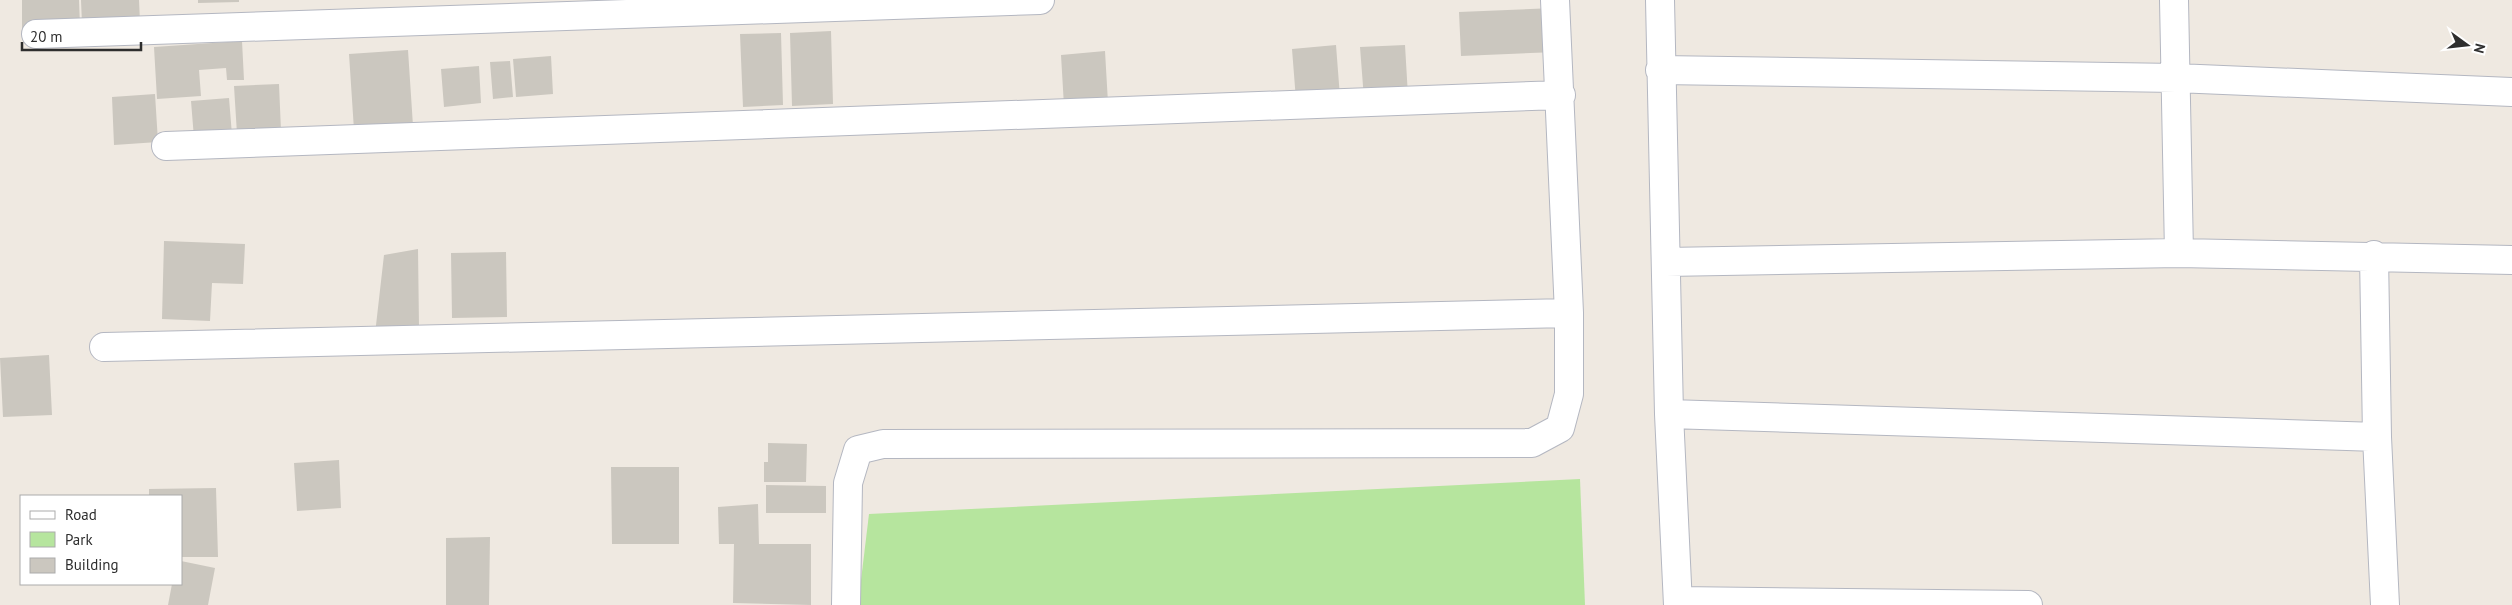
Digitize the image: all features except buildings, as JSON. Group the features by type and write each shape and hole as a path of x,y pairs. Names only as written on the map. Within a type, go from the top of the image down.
{"street":[{"path":"36,34 1040,0"},
{"path":"846,605 848,484 858,450 883,444 1532,443 1560,428 1569,394 1569,313 1561,95 1555,0"},
{"path":"1660,0 1660,70 1669,414 1678,603 2028,605"},
{"path":"2174,0 2179,253"},
{"path":"1660,70 2176,78 2512,92"},
{"path":"166,146 1561,95"},
{"path":"1666,262 2179,253 2374,255 2512,260"},
{"path":"2374,255 2377,436 2385,605"},
{"path":"104,347 1569,313"},
{"path":"1669,414 2377,436"}],"green space":[{"path":"1580,479 1585,605 858,605 869,514"}]}
